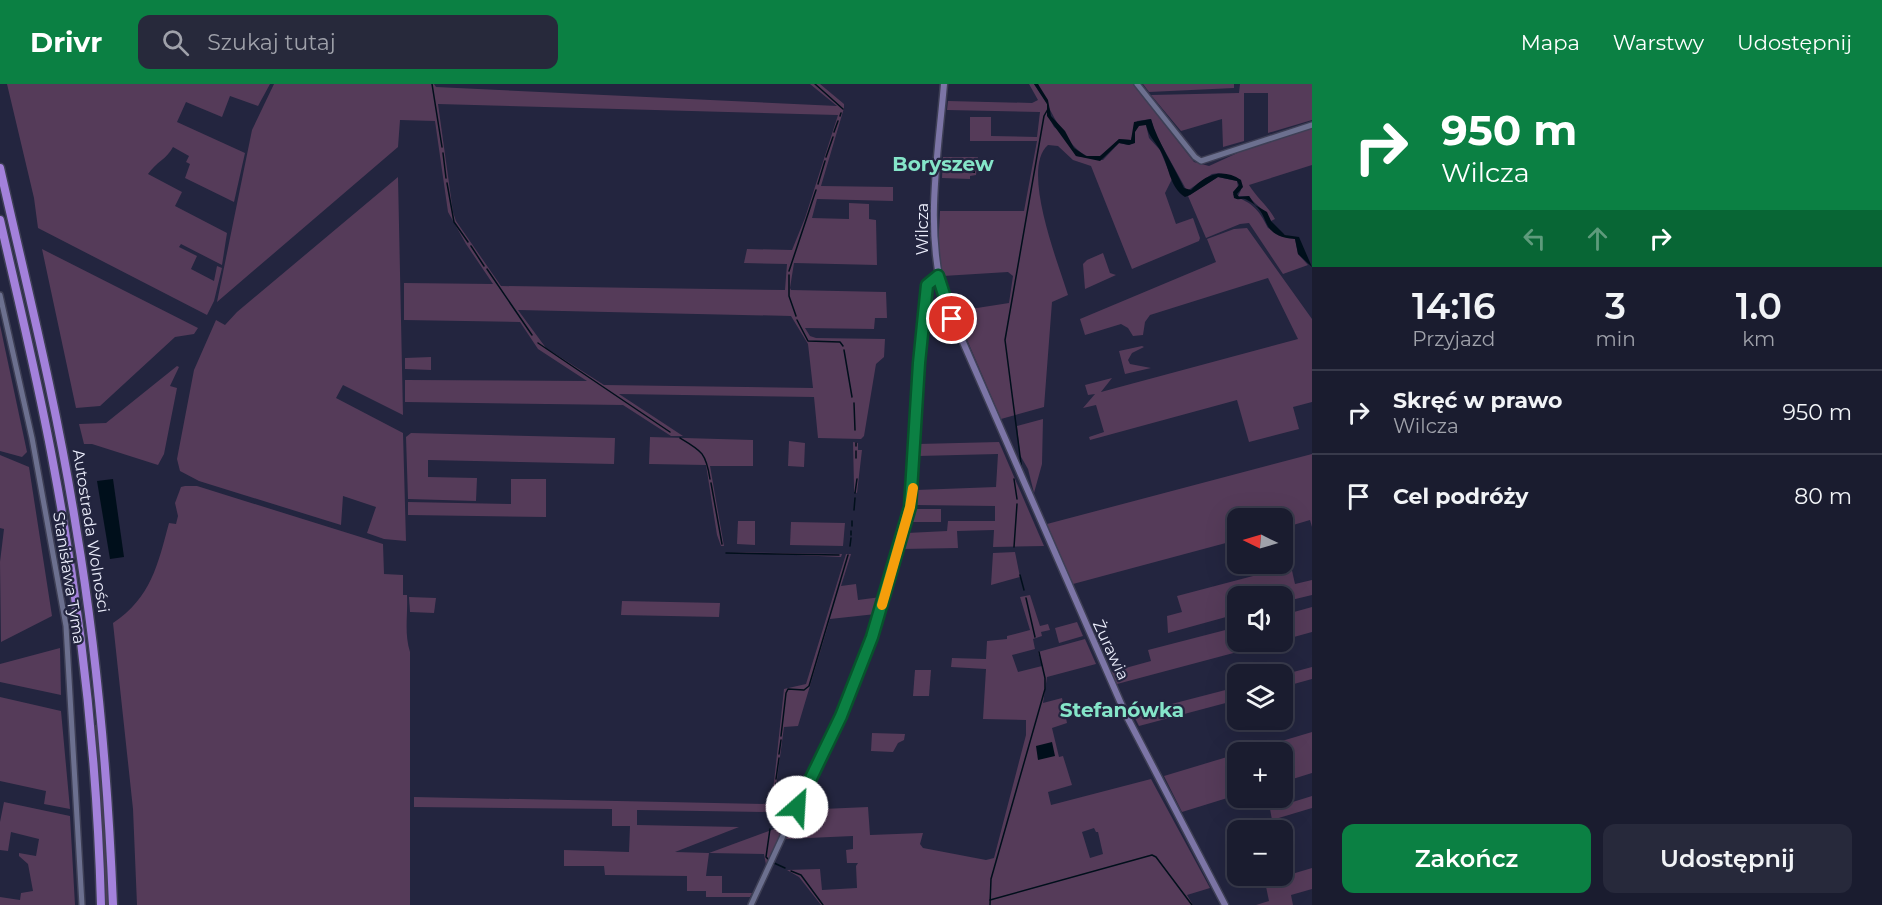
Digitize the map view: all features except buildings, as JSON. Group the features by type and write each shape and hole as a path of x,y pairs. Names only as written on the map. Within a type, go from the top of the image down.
{"highway":[{"name":"Autostrada Wolności","path":"0,168 55,410 76,526 100,707 113,905"},
{"name":"Autostrada Wolności","path":"0,220 44,412 74,584 93,758 101,905"}],"main road":[{"name":"Wilcza","path":"944,84 933,226 938,276 945,301 1001,433"},
{"name":"Żurawia","path":"1001,433 1122,705 1225,905"}],"street":[{"path":"1137,84 1195,157 1202,161 1312,125"},
{"path":"751,905 841,716 861,667 907,517 913,491 919,363 927,286 930,280 938,276"},
{"name":"Stanisława Tyma","path":"0,295 32,438 66,626 82,905"}],"shaded area":[{"path":"7,84 270,84 258,106 230,96 222,117 186,102 177,122 245,153 234,202 185,178 190,164 186,162 189,156 173,147 148,174 182,192 175,206 227,233 222,265 181,244 179,247 197,256 191,269 214,281 217,266 222,268 214,301 207,315 38,228 34,198"},
{"path":"274,84 434,84 436,87 837,106 810,84 820,84 844,104 821,186 893,187 893,201 817,199 812,218 849,219 849,203 869,204 869,219 876,220 877,265 794,263 790,288 791,290 886,292 887,318 875,318 874,329 805,328 810,336 816,338 885,339 884,357 876,364 864,436 861,439 818,438 814,397 619,394 683,436 671,436 623,405 405,402 405,380 587,381 538,349 520,322 404,320 404,283 493,284 448,212 435,121 400,120 398,147 217,302 252,130","holes":["438,104 837,115 838,115 805,218 792,250 747,249 744,263 787,264 785,290 501,286 456,221","518,310 791,316 808,344 813,388 604,385 546,348"]},
{"path":"1029,84 1034,84 1047,104 1047,114 1054,127 1062,133 1076,156 1103,160 1119,143 1128,145 1134,143 1135,131 1139,125 1146,125 1149,138 1160,150 1172,179 1165,193 1176,224 1193,218 1200,238 1199,241 1132,269 1091,166 1073,160 1058,146 1048,145 1040,157 1038,174 1040,195 1050,241 1068,295 1052,302 1044,407 1001,419 953,307 977,308 1009,303 1013,276 1008,272 943,276 938,248 940,211 1024,211 1037,141 970,141 970,117 991,117 991,136 1037,137 1040,112 947,110 948,101 1032,103 1038,100"},
{"path":"1038,84 1133,84 1194,162 1209,166 1246,149 1312,127 1312,165 1249,185 1272,214 1275,219 1271,221 1249,196 1238,196 1241,190 1241,180 1219,173 1212,174 1187,191 1155,133 1151,119 1137,121 1131,140 1119,139 1100,156 1088,156 1069,141"},
{"path":"1143,84 1234,84 1234,88 1149,92"},
{"path":"1240,84 1312,84 1312,120 1268,133 1268,93 1244,93 1244,141 1223,147 1222,119 1181,131 1151,95 1239,93"},
{"path":"943,157 978,157 976,175 970,176 970,179 942,178"},
{"path":"398,177 403,415 343,385 336,398 403,433 406,541 384,539 367,533 376,507 343,496 341,525 199,481 180,471 177,459 194,370 216,320 225,325 237,312"},
{"path":"1218,177 1237,181 1238,187 1233,195 1254,207 1268,228 1295,239 1298,254 1308,265 1283,274 1249,223 1240,224 1206,238 1188,196"},
{"path":"1247,228 1312,319 1312,402 1293,407 1299,429 1249,442 1237,400 1090,440 1089,437 1104,432 1096,405 1083,408 1095,394 1088,395 1085,385 1112,378 1101,392 1298,339 1268,278 1150,315 1145,322 1143,335 1133,336 1128,328 1121,324 1085,335 1080,319 1216,262 1207,239 1234,229"},
{"path":"42,249 198,328 194,334 175,337 100,406 76,408"},
{"path":"1103,253 1110,273 1116,275 1085,289 1083,264"},
{"path":"0,325 27,452 22,457 0,451"},
{"path":"1144,347 1132,353 1128,360 1130,364 1151,368 1125,374 1119,351"},
{"path":"431,357 431,370 405,369 405,358"},
{"path":"177,366 179,367 170,386 177,388 164,454 158,465 92,444 84,444 79,424 106,423"},
{"path":"1043,419 1042,464 1034,493 1028,469 1020,455 1017,426"},
{"path":"411,433 615,438 614,464 428,460 428,477 477,478 476,501 408,499 406,437"},
{"path":"650,437 753,440 753,466 710,466 724,546 721,546 717,535 706,465 649,464"},
{"path":"789,441 805,443 804,467 788,466"},
{"path":"853,442 858,443 858,450 862,450 857,493 854,492"},
{"path":"999,442 1044,546 993,547 994,530 957,531 958,548 901,549 907,533 947,531 948,521 995,521 995,506 915,505 916,490 996,487 998,454 918,456 918,444"},
{"path":"1312,454 1312,527 1310,520 1293,525 1293,508 1227,508 1227,543 1073,584 1047,524"},
{"path":"0,455 29,467 52,616 1,642 0,562 4,529 0,528"},
{"path":"511,479 546,479 546,517 408,515 408,502 511,504"},
{"path":"197,486 383,544 384,574 403,575 403,595 407,595 407,631 410,652 410,905 137,905 133,809 113,623 136,603 145,591 161,552 169,523 176,524 178,516 175,503 181,487"},
{"path":"916,509 941,509 941,522 910,522"},
{"path":"738,521 755,521 755,545 737,544"},
{"path":"791,522 845,523 843,546 790,545"},
{"path":"724,552 842,554 841,557"},
{"path":"1015,552 1020,577 991,585 993,553"},
{"path":"846,554 851,554 841,586 856,584 858,600 881,597 876,614 830,619 798,726 784,727 776,787 803,789 795,805 772,804 771,812 637,810 637,825 739,827 675,852 709,853 706,876 722,876 722,893 752,893 750,897 706,897 706,891 687,891 687,876 605,875 604,866 564,866 564,850 629,852 630,826 612,826 612,809 414,807 414,797 769,804 774,782 784,689 806,684"},
{"path":"1261,574 1293,574 1295,584 1312,580 1312,595 1293,600 1293,586 1227,586 1227,617 1168,633 1167,616 1182,612 1177,596"},
{"path":"1030,595 1040,626 1048,624 1050,630 1041,632 1042,636 1033,639 1035,649 1012,655 1018,672 1042,666 1038,652 1085,639 1096,664 1047,677 1043,703 1062,698 1067,723 1052,728 1059,757 1063,756 1072,785 1048,792 1051,805 1151,779 1210,888 1187,895 1193,905 821,905 799,877 787,870 820,869 822,890 857,888 856,866 858,863 847,863 846,850 853,849 853,836 786,839 800,810 868,807 870,835 923,833 920,844 923,848 986,860 994,858 1026,735 1026,720 983,719 986,669 951,667 952,658 986,659 987,641 1007,639 1007,636 1030,630 1020,597","holes":["1094,828 1098,832 1103,854 1090,858 1082,832"]},
{"path":"409,597 436,598 434,613 410,612"},
{"path":"622,601 720,603 719,617 621,615"},
{"path":"1312,607 1312,632 1293,637 1293,612"},
{"path":"1077,622 1083,636 1059,643 1055,628"},
{"path":"1227,630 1227,652 1237,652 1117,684 1111,672 1151,661 1148,650"},
{"path":"60,648 61,695 0,682 0,664"},
{"path":"1312,667 1312,679 1293,684 1293,672"},
{"path":"915,670 931,670 929,696 913,696"},
{"path":"1227,690 1227,703 1139,726 1133,714"},
{"path":"0,697 61,711 70,809 44,804 46,791 0,781"},
{"path":"93,725 99,725 110,905 104,905"},
{"path":"1312,732 1312,773 1293,779 1293,742 1279,742"},
{"path":"872,733 905,734 904,740 898,743 893,752 871,751"},
{"path":"1227,757 1227,798 1182,812 1164,776"},
{"path":"1312,796 1312,808 1272,820 1270,809 1293,808 1293,802"},
{"path":"4,802 70,816 75,905 0,905 0,897 20,900 21,893 33,891 28,864 19,856 19,853 36,856 39,839 11,832 8,851 0,850 0,822"},
{"path":"777,828 784,828 766,865 764,854 709,853"},
{"path":"1312,868 1312,889 1291,895 1293,905 1256,905 1269,901 1266,886 1293,886 1293,874"}],"water":[{"path":"1034,84 1038,84 1048,100 1051,116 1065,131 1074,148 1086,156 1100,156 1119,139 1131,140 1134,122 1151,119 1184,188 1191,190 1202,180 1214,174 1227,174 1241,180 1243,187 1237,194 1239,197 1249,196 1255,205 1245,199 1234,198 1233,192 1239,185 1237,181 1218,177 1185,197 1172,182 1163,156 1146,125 1139,126 1135,132 1135,143 1129,145 1119,143 1100,161 1076,156 1047,116 1047,104"},
{"path":"976,160 975,173 945,171 946,161"},
{"path":"1255,205 1267,212 1271,221 1285,235 1299,237 1312,267 1298,254 1295,239 1283,237 1270,229"},
{"path":"113,479 124,557 110,559 97,481"},
{"path":"1052,742 1055,756 1038,760 1036,746"}],"waterway":[{"path":"432,84 442,147"},
{"path":"815,84 843,109"},
{"path":"1022,471 1005,340 1044,116 1048,109"},
{"path":"834,132 838,121"},
{"path":"826,157 833,137"},
{"path":"443,153 446,178"},
{"path":"818,184 825,161"},
{"path":"447,183 454,222 468,242"},
{"path":"789,271 816,190"},
{"path":"471,246 484,266"},
{"path":"487,269 532,335"},
{"path":"789,275 789,296 796,316"},
{"path":"797,320 808,341 840,342 843,346"},
{"path":"538,343 670,432"},
{"path":"844,350 852,397"},
{"path":"854,403 855,430"},
{"path":"680,438 693,446 705,458 710,479"},
{"path":"856,451 856,458"},
{"path":"855,493 857,479"},
{"path":"1014,479 1017,499"},
{"path":"711,483 722,544"},
{"path":"854,510 855,498"},
{"path":"1014,547 1017,504"},
{"path":"852,521 852,526"},
{"path":"850,546 851,538"},
{"path":"726,553 839,555"},
{"path":"781,736 786,693 788,689 804,690 809,686 848,555"},
{"path":"1020,575 1024,590"},
{"path":"1026,598 1035,637"},
{"path":"990,905 991,879 1045,689 1039,652"},
{"path":"779,754 781,740"},
{"path":"776,779 779,758"},
{"path":"772,812 776,783"},
{"path":"769,860 766,857 770,829"},
{"path":"990,900 1152,855 1156,857 1192,905"},
{"path":"774,863 785,868"},
{"path":"791,871 801,875 823,905"}],"slow traffic":[{"path":"882,605 910,507 913,488"}],"district":[{"name":"Boryszew","path":"943,164"},
{"name":"Stefanówka","path":"1122,710"}],"route":[{"path":"797,807 841,716 861,667 910,507 913,491 919,363 927,285 930,280 938,276 952,319"}]}
